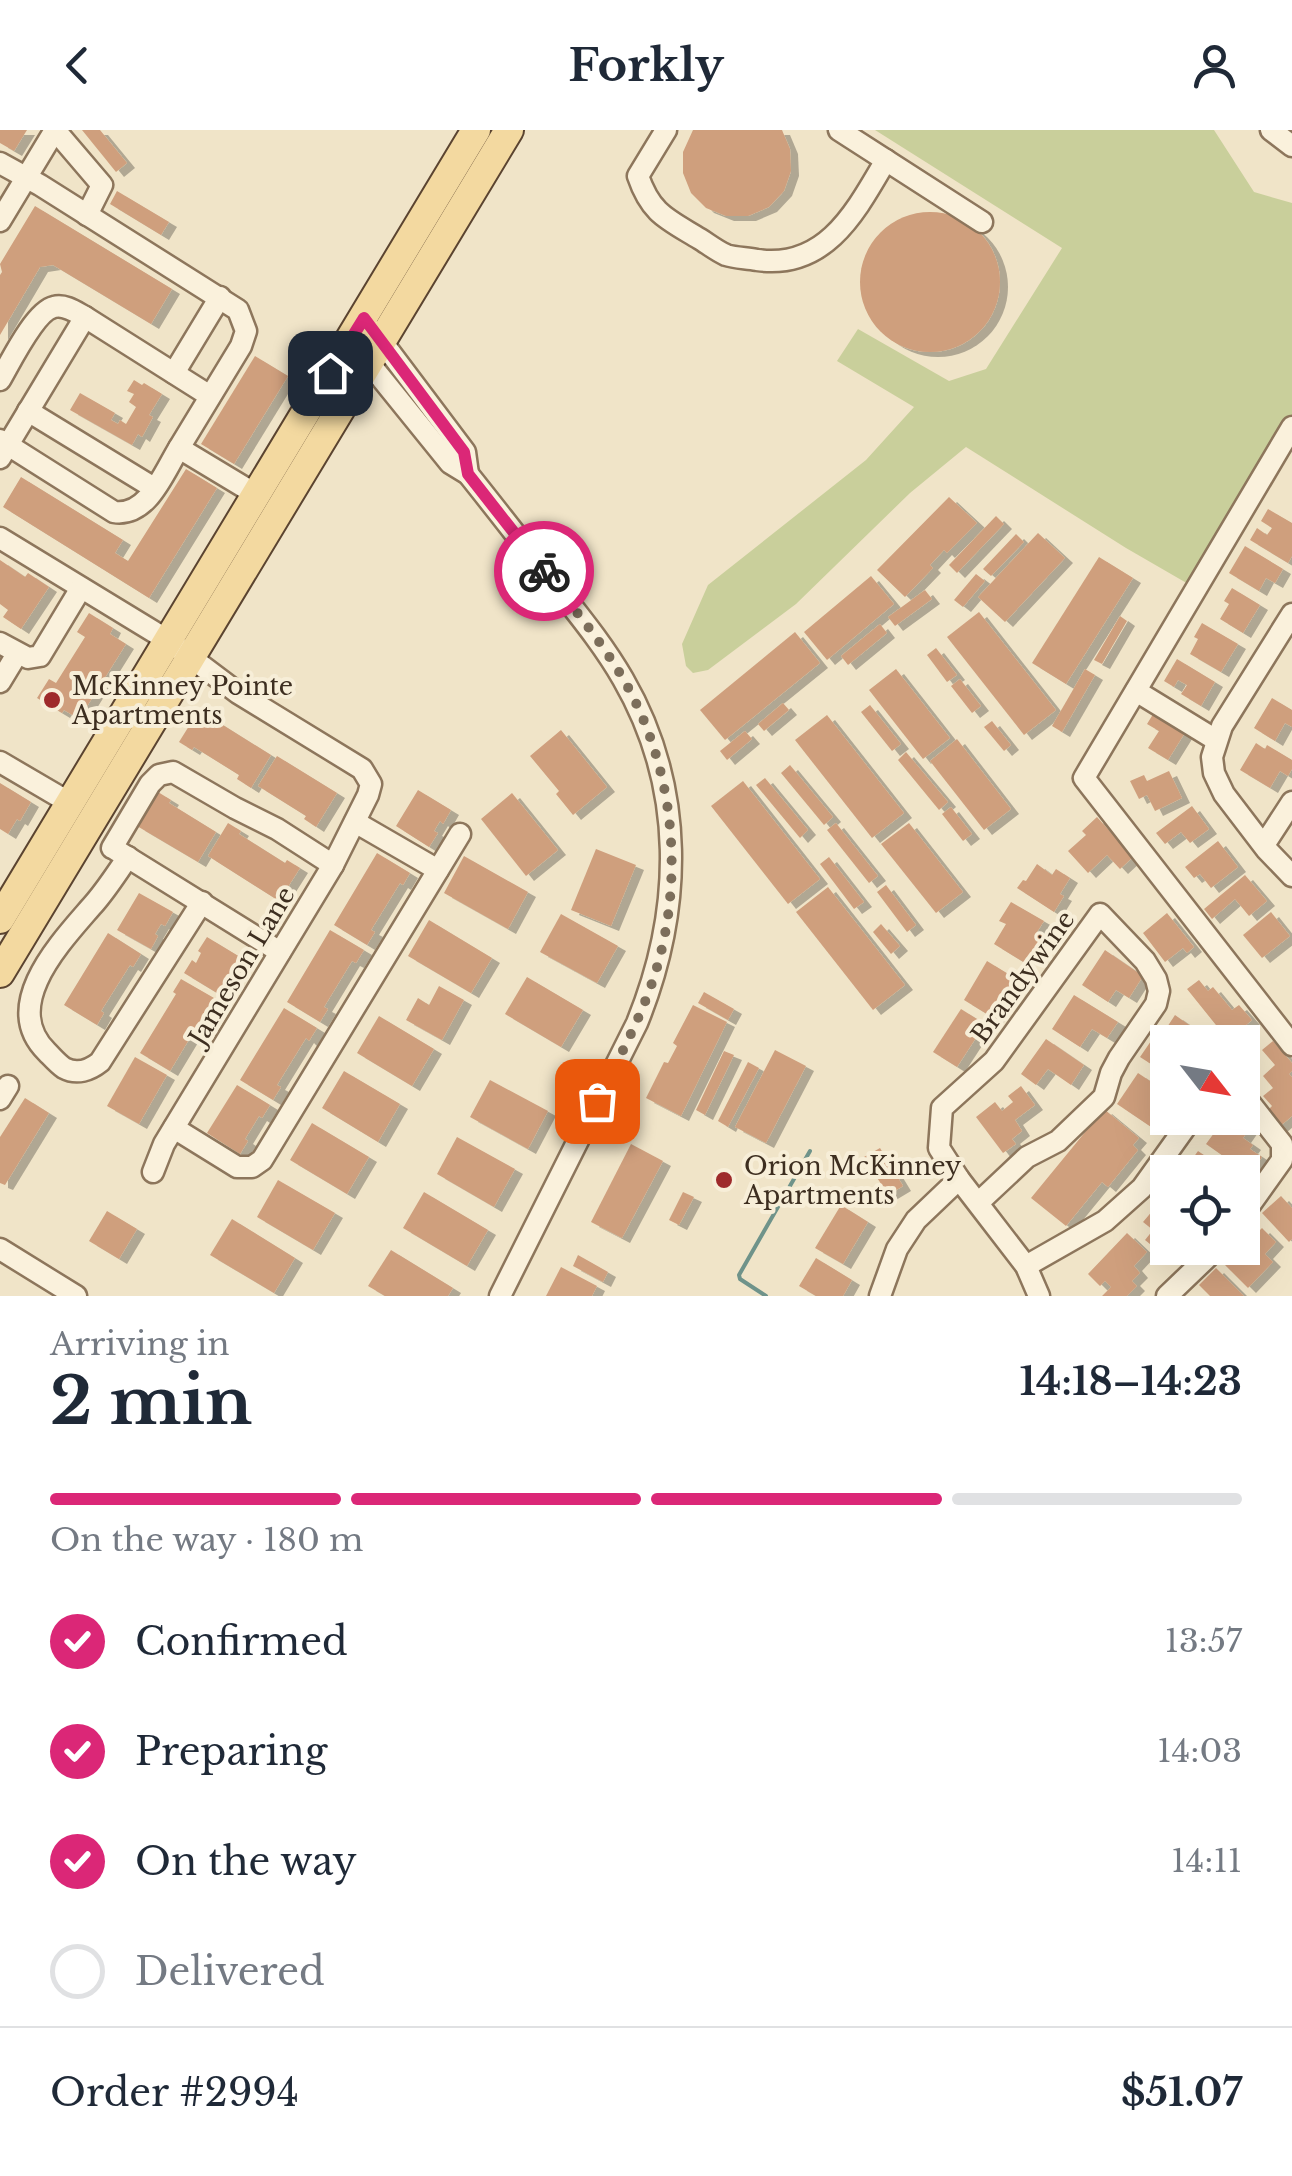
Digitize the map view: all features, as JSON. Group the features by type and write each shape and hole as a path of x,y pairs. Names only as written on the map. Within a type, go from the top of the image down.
{"main road":[{"path":"0,973 86,831 257,495 476,130"},
{"path":"0,919 70,803 180,649 375,352 509,130"}],"street":[{"path":"0,221 55,130 102,185 87,215"},
{"path":"666,130 638,176 659,214 728,255 770,262 803,257 835,236 858,208 886,160"},
{"path":"839,130 982,222"},
{"path":"1271,130 1292,146"},
{"path":"0,163 238,310 246,331 241,346 154,488 136,510 114,512 2,448 85,317"},
{"path":"174,373 220,297"},
{"path":"0,380 40,316 52,307 66,307 210,396"},
{"path":"357,328 450,463 468,474 584,622 625,682 644,720 658,766 671,834 670,900 650,990 500,1296"},
{"path":"28,412 154,488"},
{"path":"1292,428 1084,778 1292,1045"},
{"path":"179,448 257,495"},
{"path":"0,538 180,649"},
{"path":"0,682 9,648 28,658 40,656 80,588"},
{"path":"1292,614 1222,726 1212,757 1217,782 1292,876"},
{"name":"Jameson Lane","path":"153,1172 174,1128 333,864 371,784 358,766 253,703 180,649"},
{"path":"1136,691 1216,740"},
{"path":"0,762 70,803"},
{"path":"202,902 95,1066 84,1070 64,1068 40,1046 30,1027 28,1000 34,986 58,946 102,895 150,784 159,775 173,772 333,864"},
{"path":"1264,844 1292,802"},
{"path":"355,822 438,870"},
{"path":"86,831 280,952"},
{"path":"174,1128 237,1167 258,1164 460,834"},
{"name":"Brandywine","path":"959,1179 940,1148 942,1108 994,1061 1100,914 1156,979 1156,1004 1119,1058 1104,1098 1058,1141 1027,1157 978,1203"},
{"path":"1260,1116 1282,1144 1282,1160 1260,1191"},
{"path":"1026,1266 1105,1221 1142,1188 1180,1135"},
{"path":"880,1296 897,1250 916,1220 959,1179 1026,1266 1039,1296"},
{"path":"0,1249 76,1296"},
{"path":"1167,1296 1199,1265"}],"green space":[{"path":"875,130 1214,130 1254,192 1292,203 1292,415 1190,585 966,447 910,493 796,604 708,670 693,673 686,666 682,644 708,585 866,460 914,407 837,361 858,329 949,381 986,369 1062,248"}],"building":[{"path":"0,130 27,130 14,151 0,143"},
{"path":"82,130 100,130 127,163 116,172"},
{"path":"693,130 782,130 790,149 791,171 784,191 769,207 748,216 726,216 706,208 691,193 683,173 683,152"},
{"path":"117,191 169,222 161,235 110,204"},
{"path":"35,206 172,289 151,324 53,265 40,267 0,335 0,264"},
{"path":"930,212 957,217 980,232 995,255 1000,282 995,309 980,332 957,347 930,352 903,347 880,332 865,309 860,282 865,255 880,232 903,217"},
{"path":"255,356 288,376 234,464 201,444"},
{"path":"134,380 162,394 142,437 138,434 132,445 70,410 80,393 115,413 111,420 126,424 136,407 129,402 134,394 127,391"},
{"path":"186,469 217,488 149,598 3,507 21,477 123,540 115,553 128,561"},
{"path":"949,497 977,523 947,553 944,550 930,565 933,568 905,597 877,570"},
{"path":"1268,509 1292,523 1292,556 1288,563 1250,540 1257,528 1267,535 1272,528 1261,521"},
{"path":"996,516 1004,524 957,573 949,565"},
{"path":"1038,533 1065,558 1005,622 978,597"},
{"path":"1016,534 1024,542 991,576 983,569"},
{"path":"1245,546 1283,569 1275,583 1266,578 1259,591 1229,573"},
{"path":"1099,557 1133,578 1066,684 1032,663"},
{"path":"0,560 49,587 21,629 3,617 8,610 0,604"},
{"path":"976,574 985,581 963,607 954,600"},
{"path":"871,576 894,604 827,660 804,632"},
{"path":"1232,588 1260,605 1243,633 1220,619"},
{"path":"925,590 932,599 895,626 888,617"},
{"path":"979,612 1056,710 1024,735 947,637"},
{"path":"89,613 113,628 110,634 126,644 79,719 37,698 49,679 56,683 85,637 77,632"},
{"path":"1120,616 1127,621 1102,664 1094,660"},
{"path":"1202,623 1238,644 1221,672 1190,654"},
{"path":"880,624 887,633 848,665 841,656"},
{"path":"795,632 820,663 725,740 700,710"},
{"path":"936,648 957,675 947,682 927,655"},
{"path":"1177,659 1215,682 1201,706 1181,694 1187,685 1178,680 1174,687 1164,681"},
{"path":"896,669 950,738 923,759 869,690"},
{"path":"1085,669 1095,675 1062,732 1052,726"},
{"path":"960,679 981,706 972,713 951,686"},
{"path":"1272,698 1292,710 1292,727 1285,723 1275,741 1254,728"},
{"path":"783,703 789,710 764,731 758,724"},
{"path":"870,705 901,744 892,751 861,712"},
{"path":"199,710 271,755 251,788 237,779 239,775 179,742"},
{"path":"1155,711 1186,731 1168,760 1148,748 1159,731 1147,724"},
{"path":"827,715 904,813 872,838 795,740"},
{"path":"992,721 1011,745 1004,751 984,727"},
{"path":"561,730 607,787 573,815 530,756"},
{"path":"745,731 752,739 727,760 720,751"},
{"path":"957,739 1011,809 984,830 930,761"},
{"path":"1256,743 1292,760 1288,776 1280,771 1270,788 1240,770"},
{"path":"906,752 948,802 939,810 898,760"},
{"path":"277,756 337,793 316,827 304,819 306,816 258,786"},
{"path":"790,765 833,817 824,825 781,773"},
{"path":"1169,771 1182,798 1155,811 1147,795 1139,799 1130,781 1144,775 1147,781"},
{"path":"765,778 808,830 800,838 756,785"},
{"path":"743,781 820,879 788,904 711,806"},
{"path":"0,783 31,802 8,834 0,829"},
{"path":"418,790 451,810 434,831 438,833 429,847 396,826"},
{"path":"158,792 216,832 198,862 137,826"},
{"path":"512,793 558,850 526,876 481,819"},
{"path":"1192,806 1209,829 1190,843 1181,832 1165,844 1156,833"},
{"path":"951,807 972,834 963,841 942,814"},
{"path":"1097,817 1133,857 1120,869 1107,855 1088,873 1068,851 1086,835 1082,831"},
{"path":"228,823 285,863 287,860 300,868 279,901 208,856"},
{"path":"836,823 878,876 869,883 827,830"},
{"path":"909,823 963,892 936,913 881,844"},
{"path":"1218,841 1238,867 1211,888 1200,874 1194,878 1185,867"},
{"path":"596,849 636,865 611,926 571,910"},
{"path":"377,853 410,873 371,930 375,932 367,945 334,925"},
{"path":"464,856 528,892 508,929 444,893"},
{"path":"829,857 864,902 854,909 820,864"},
{"path":"1037,864 1052,875 1056,869 1070,878 1054,912 1017,888"},
{"path":"1245,875 1267,901 1249,916 1235,899 1212,919 1204,909"},
{"path":"886,885 916,925 907,932 877,892"},
{"path":"828,887 905,985 873,1010 796,912"},
{"path":"139,893 173,912 155,934 158,936 151,949 117,930"},
{"path":"1011,902 1044,921 1037,932 1049,939 1040,954 1033,950 1025,963 994,944 1006,924 999,921"},
{"path":"1271,912 1290,936 1262,958 1243,935"},
{"path":"1167,913 1194,947 1187,953 1183,948 1165,962 1143,933"},
{"path":"561,914 618,946 597,983 540,952"},
{"path":"429,920 492,958 471,993 408,956"},
{"path":"881,924 900,946 891,954 873,932"},
{"path":"330,930 364,950 356,963 352,961 324,1007 328,1009 320,1022 287,1002"},
{"path":"108,933 141,954 101,1011 104,1013 97,1025 64,1005"},
{"path":"207,937 240,957 217,993 184,973 192,960 196,963"},
{"path":"1105,950 1143,976 1129,998 1116,990 1108,1002 1082,985"},
{"path":"987,961 1018,980 995,1019 964,1000"},
{"path":"527,977 583,1010 561,1047 505,1014"},
{"path":"181,979 214,998 170,1071 140,1053"},
{"path":"1199,980 1208,991 1213,987 1232,1010 1239,1005 1252,1020 1246,1025 1216,1025 1187,989"},
{"path":"439,986 464,1000 442,1040 406,1020 418,998 429,1005"},
{"path":"704,992 734,1009 728,1020 698,1003"},
{"path":"1074,995 1118,1022 1107,1038 1092,1029 1080,1047 1052,1029"},
{"path":"693,1005 727,1022 681,1116 646,1098 677,1046 673,1043"},
{"path":"284,1008 317,1028 309,1041 306,1038 277,1085 281,1087 273,1100 240,1080"},
{"path":"961,1009 985,1024 957,1067 933,1052"},
{"path":"1175,1015 1189,1025 1168,1025"},
{"path":"379,1016 434,1049 412,1086 357,1053"},
{"path":"1046,1039 1084,1065 1071,1085 1048,1069 1036,1085 1021,1074"},
{"path":"1273,1041 1292,1063 1292,1116 1278,1128 1265,1113 1272,1106 1263,1096 1273,1088 1263,1076 1275,1065 1262,1050"},
{"path":"1150,1042 1150,1063 1140,1057"},
{"path":"775,1050 806,1066 766,1143 735,1127"},
{"path":"724,1051 734,1055 705,1115 696,1110"},
{"path":"135,1057 167,1075 139,1124 107,1106"},
{"path":"748,1062 759,1068 728,1127 718,1121"},
{"path":"344,1071 400,1104 378,1142 322,1108"},
{"path":"1138,1073 1150,1081 1150,1126 1117,1104"},
{"path":"490,1080 548,1111 528,1149 470,1117"},
{"path":"237,1085 270,1105 262,1118 259,1116 240,1154 207,1133"},
{"path":"1021,1086 1035,1105 1015,1120 1022,1131 1012,1139 1016,1144 1003,1153 976,1117 995,1102 1002,1111 1013,1102 1008,1096"},
{"path":"25,1098 49,1113 5,1185 0,1183 0,1137"},
{"path":"1104,1109 1139,1138 1133,1145 1138,1150 1108,1187 1102,1182 1066,1226 1031,1198"},
{"path":"312,1123 369,1157 347,1194 290,1160"},
{"path":"1213,1135 1245,1135 1243,1138 1253,1145 1250,1149 1259,1155 1222,1155 1206,1144"},
{"path":"457,1137 515,1169 494,1207 437,1174"},
{"path":"631,1144 663,1161 622,1238 591,1222"},
{"path":"880,1148 903,1186 888,1195 864,1157"},
{"path":"278,1180 335,1213 313,1250 257,1217"},
{"path":"424,1192 488,1230 467,1266 403,1228"},
{"path":"683,1192 694,1197 679,1225 669,1220"},
{"path":"1281,1196 1292,1208 1289,1242 1262,1213"},
{"path":"841,1205 868,1222 843,1264 815,1248"},
{"path":"107,1211 137,1229 119,1259 89,1241"},
{"path":"232,1219 295,1258 274,1293 210,1255"},
{"path":"1260,1230 1276,1242 1265,1254 1273,1262 1248,1288 1225,1265 1260,1265"},
{"path":"1127,1233 1147,1252 1134,1266 1140,1273 1132,1281 1137,1286 1127,1296 1102,1296 1111,1287 1105,1281 1100,1286 1088,1274"},
{"path":"391,1250 453,1288 448,1296 385,1296 368,1286"},
{"path":"578,1255 608,1272 603,1282 573,1266"},
{"path":"816,1258 852,1280 843,1296 816,1296 799,1286"},
{"path":"561,1267 597,1286 592,1296 546,1296"},
{"path":"1216,1268 1244,1296 1210,1296 1199,1285"}],"waterway":[{"path":"766,1296 739,1275 810,1151"}],"way so far":[{"path":"544,571 600,643 644,720 665,794 671,834 670,900 656,973 637,1023 597,1101"}],"place":[{"name":"McKinney Pointe Apartments","path":"52,700"},
{"name":"Orion McKinney Apartments","path":"724,1180"}],"route":[{"path":"330,373 364,318 464,452 468,474 544,571"}]}
